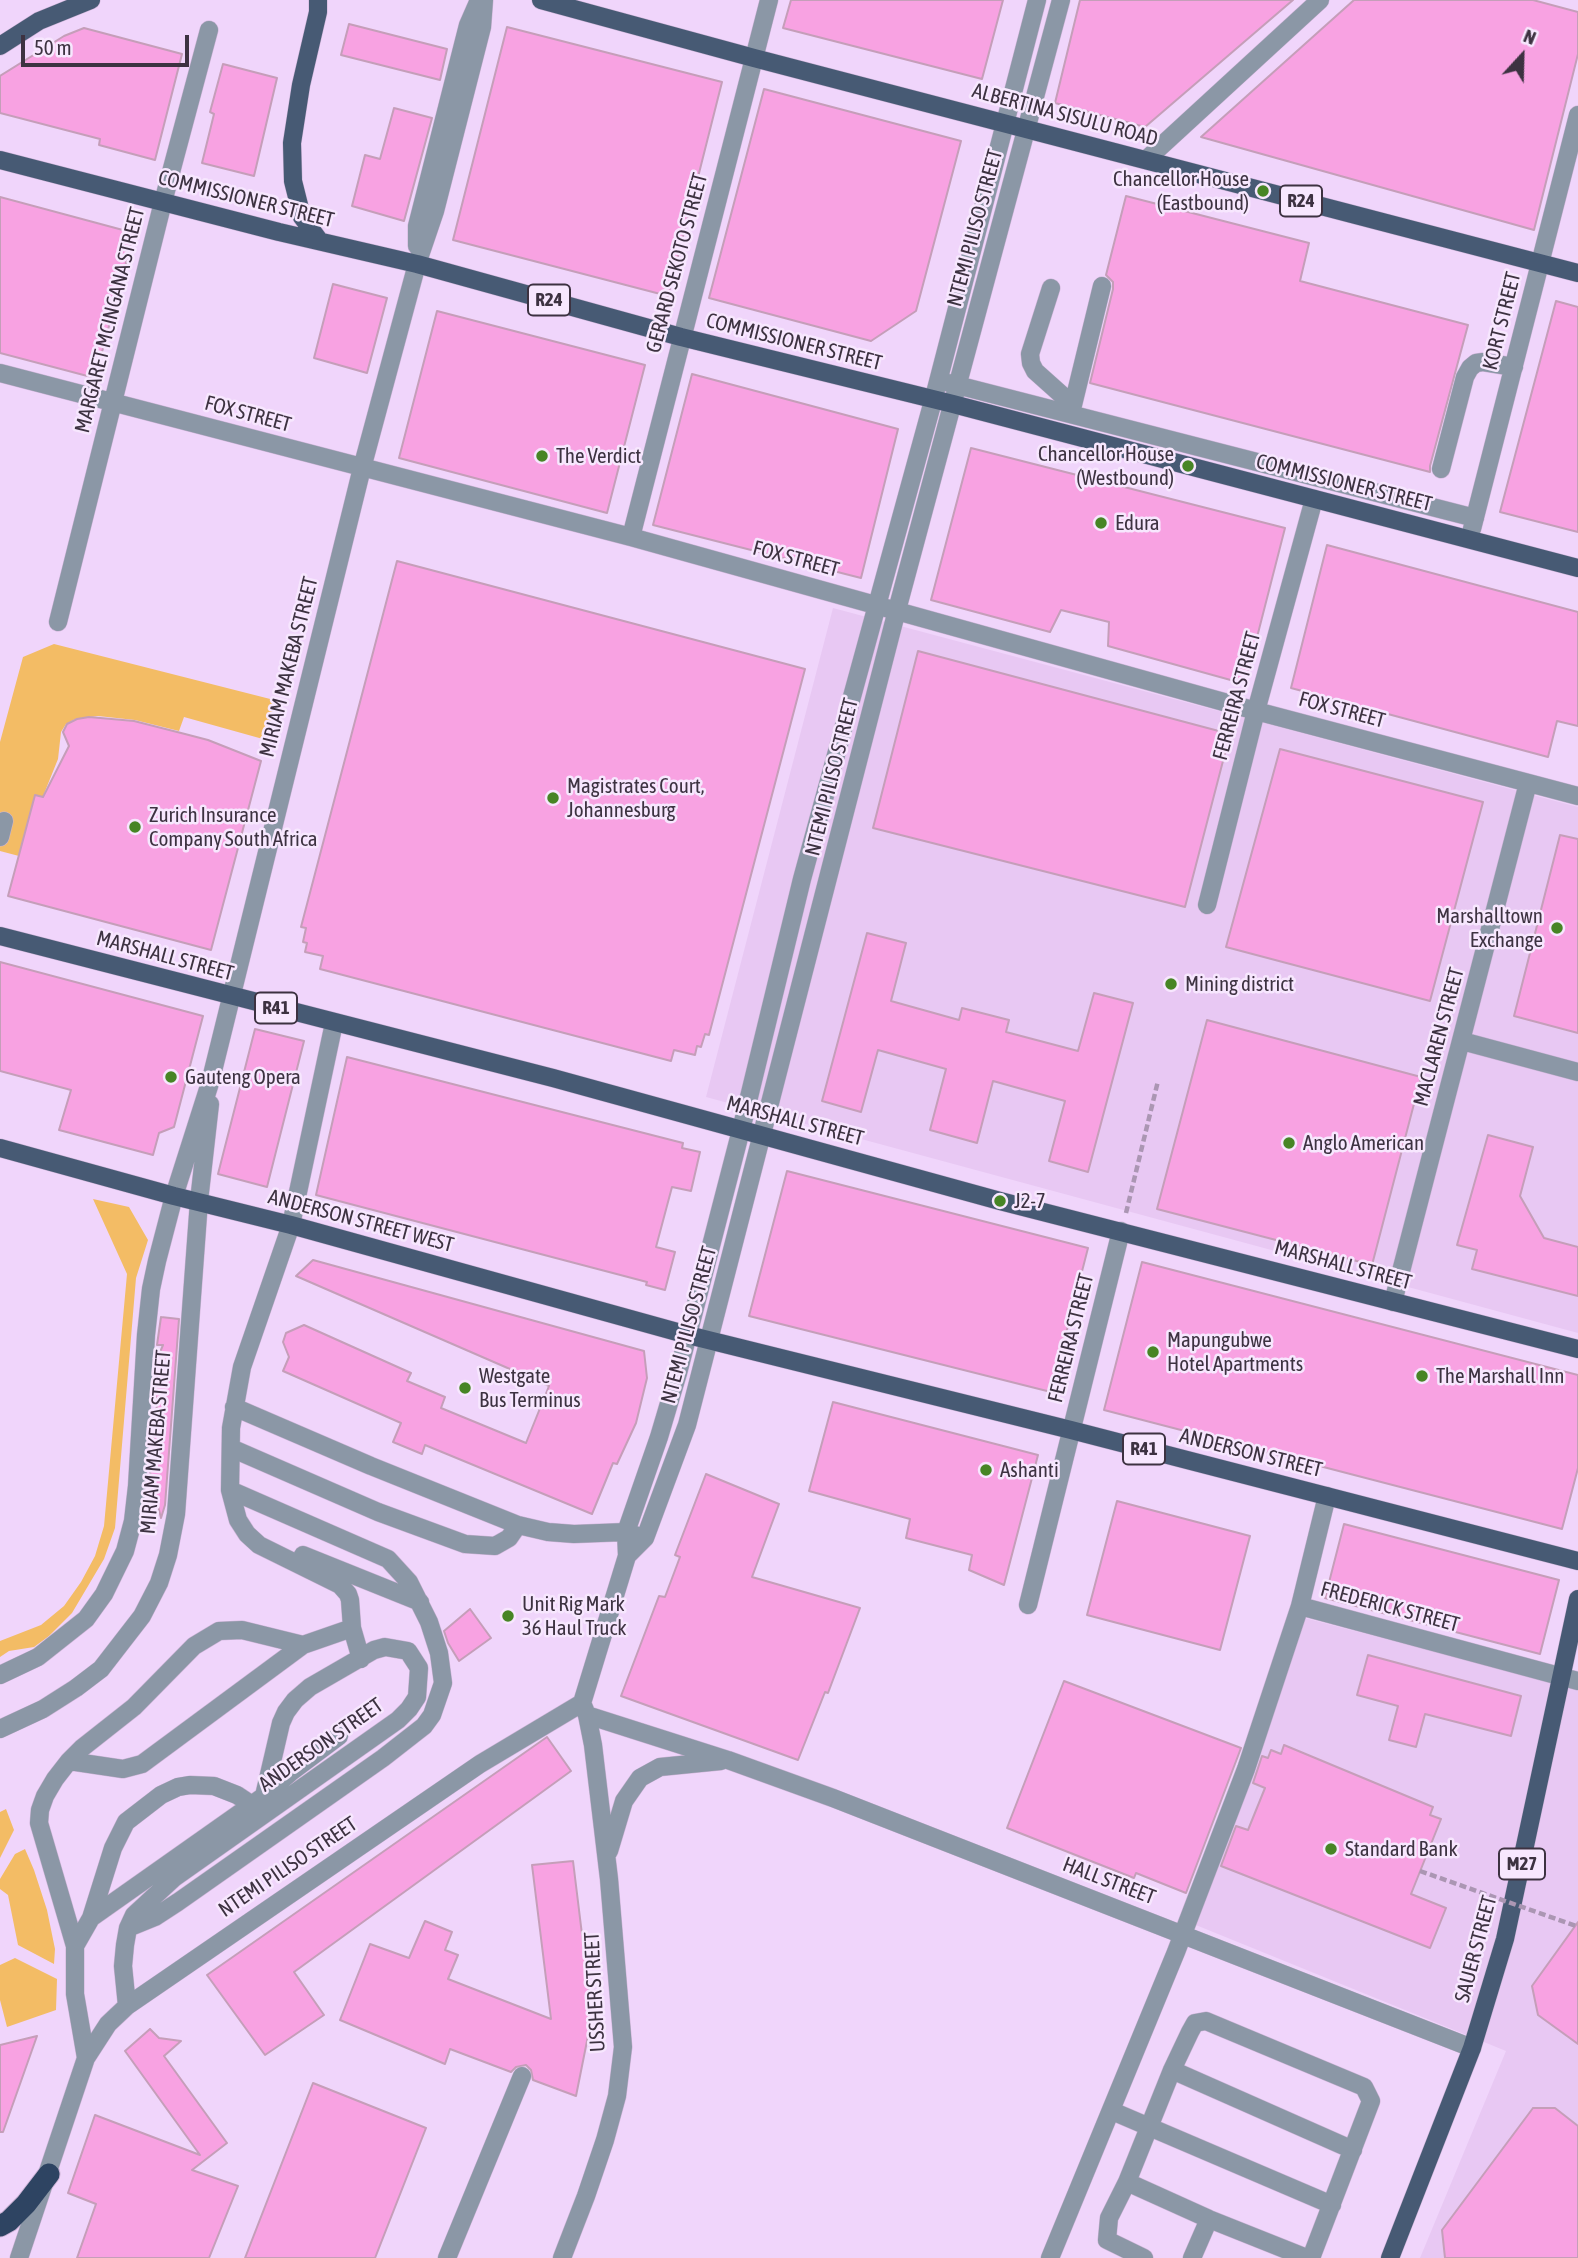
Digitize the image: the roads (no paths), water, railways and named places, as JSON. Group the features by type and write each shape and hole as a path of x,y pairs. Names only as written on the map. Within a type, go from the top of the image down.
{"highway":[{"path":"0,2226 26,2204 49,2174"}],"main road":[{"path":"0,46 39,21 91,0"},
{"path":"318,0 318,12 301,85 292,143 293,181 303,218 319,240"},
{"name":"ALBERTINA SISULU ROAD","path":"541,0 1578,273"},
{"name":"COMMISSIONER STREET","path":"0,160 418,264 681,337 953,404 1578,568"},
{"name":"MARSHALL STREET","path":"0,936 553,1078 1000,1201 1578,1349"},
{"name":"ANDERSON STREET WEST","path":"0,1148 709,1340"},
{"name":"ANDERSON STREET","path":"709,1340 1578,1561"},
{"name":"SAUER STREET","path":"1394,2256 1472,2048 1505,1939 1578,1599"}],"street":[{"name":"MIRIAM MAKEBA STREET","path":"418,264 417,226 468,26 479,0"},
{"name":"MIRIAM MAKEBA STREET","path":"0,1675 38,1657 86,1619 104,1594 125,1551 138,1486 151,1289 174,1196 210,1083 362,468 435,211 479,40 484,0"},
{"name":"GERARD SEKOTO STREET","path":"631,537 769,0"},
{"name":"NTEMI PILISO STREET","path":"19,2258 86,2058 108,2024 127,2006 480,1764 584,1709 627,1556 626,1532 659,1437 688,1335 802,879 933,401 1037,0"},
{"name":"NTEMI PILISO STREET","path":"627,1556 645,1538 687,1425 897,610 1061,0"},
{"path":"1147,159 1320,0"},
{"name":"MARGARET MCINGANA STREET","path":"58,622 209,30"},
{"name":"KORT STREET","path":"1469,538 1578,115"},
{"path":"1072,409 1102,286"},
{"path":"1051,288 1031,354 1031,363 1035,371 1072,409"},
{"path":"1441,469 1465,377 1470,368 1483,362 1514,367"},
{"name":"FOX STREET","path":"0,373 631,537 1256,711 1578,796"},
{"path":"938,381 1072,409 1475,518"},
{"name":"FERREIRA STREET","path":"1207,905 1314,499"},
{"name":"MACLAREN STREET","path":"1393,1302 1528,783"},
{"path":"334,1023 291,1225 242,1367 234,1407 230,1490 238,1520 247,1534 259,1545 340,1585 350,1600 352,1629 361,1659"},
{"path":"1462,1041 1578,1072"},
{"name":"MIRIAM MAKEBA STREET","path":"0,1729 54,1702 102,1669 142,1616 159,1583 176,1514 210,1083"},
{"name":"FERREIRA STREET","path":"1028,1605 1121,1231"},
{"path":"234,1407 383,1472 518,1525 573,1534 626,1532 645,1538"},
{"path":"231,1448 378,1512 465,1544 495,1546 509,1538 518,1525"},
{"path":"127,2006 123,1966 128,1928 155,1917 190,1894 351,1782 424,1726 438,1703 443,1683 439,1653 429,1622 409,1582 388,1559 230,1490"},
{"name":"FREDERICK STREET","path":"1327,1496 1300,1606 1578,1681"},
{"path":"247,1534 420,1602"},
{"path":"1050,2258 1112,2111 1246,1769 1300,1606"},
{"path":"69,1761 123,1769 142,1764 303,1645 352,1629"},
{"path":"75,1946 39,1823 40,1810 55,1779 82,1748 134,1707 194,1646 219,1631 242,1630 303,1645"},
{"name":"ANDERSON STREET","path":"128,1928 134,1915 174,1878 398,1720 416,1697 419,1668 408,1651 385,1647 310,1687 295,1700 281,1723 258,1801"},
{"name":"HALL STREET","path":"584,1709 833,1798 1472,2048"},
{"name":"USSHER STREET","path":"562,2258 605,2140 617,2096 623,2047 607,1858 593,1745 584,1709"},
{"name":"ANDERSON STREET","path":"91,1918 258,1801 290,1772 339,1736"},
{"name":"HALL STREET","path":"607,1858 624,1801 640,1778 660,1767 728,1760"},
{"name":"ANDERSON STREET","path":"86,2058 75,1994 75,1946 91,1918 118,1834 126,1822 161,1795 178,1787 200,1784 214,1786 258,1801"},
{"path":"1127,2182 1209,2219 1309,2258 1371,2101 1364,2087 1206,2021 1195,2023 1109,2218 1107,2240 1144,2258"},
{"path":"1172,2070 1353,2150"},
{"path":"447,2258 523,2076"},
{"path":"1112,2111 1332,2205"},
{"path":"1192,2258 1209,2219"}],"place":[{"name":"Chancellor House (Eastbound)","path":"1263,191"},
{"name":"The Verdict","path":"542,456"},
{"name":"Chancellor House (Westbound)","path":"1188,466"},
{"name":"Edura","path":"1101,523"},
{"name":"Magistrates Court, Johannesburg","path":"553,798"},
{"name":"Zurich Insurance Company South Africa","path":"135,827"},
{"name":"Marshalltown Exchange","path":"1557,928"},
{"name":"Mining district","path":"1171,984"},
{"name":"Gauteng Opera","path":"171,1077"},
{"name":"Anglo American","path":"1289,1143"},
{"name":"J2-7","path":"1000,1201"},
{"name":"Mapungubwe Hotel Apartments","path":"1153,1352"},
{"name":"The Marshall Inn","path":"1422,1376"},
{"name":"Westgate Bus Terminus","path":"465,1388"},
{"name":"Ashanti","path":"986,1470"},
{"name":"Unit Rig Mark 36 Haul Truck","path":"508,1616"},
{"name":"Standard Bank","path":"1331,1849"}]}
